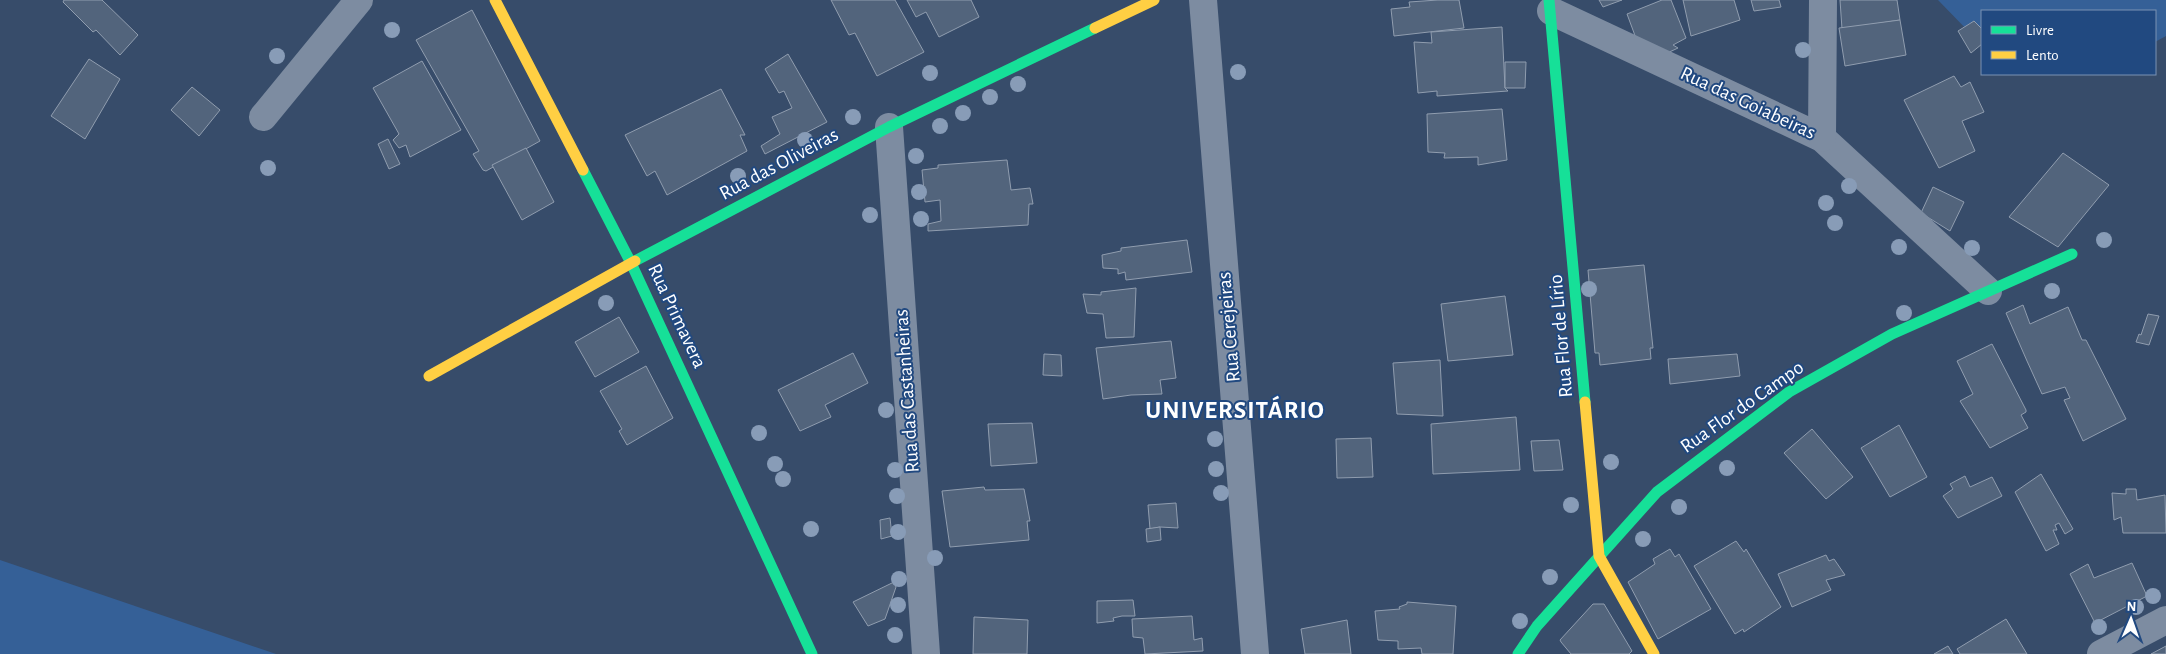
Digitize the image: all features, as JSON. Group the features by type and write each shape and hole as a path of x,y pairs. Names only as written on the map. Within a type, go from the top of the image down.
{"street":[{"path":"263,117 359,0"},
{"name":"Rua Primavera","path":"495,0 631,263 812,654"},
{"name":"Rua das Oliveiras","path":"429,376 631,263 889,127 1154,0"},
{"name":"Rua Cerejeiras","path":"1203,0 1255,654"},
{"path":"1822,138 1823,0"},
{"name":"Rua das Goiabeiras","path":"1550,6 1822,138 1988,291"},
{"name":"Rua Flor de Lírio","path":"1550,6 1599,556 1654,654"},
{"name":"Rua das Castanheiras","path":"889,127 926,654"},
{"name":"Rua Flor do Campo","path":"1518,654 1537,626 1657,492 1789,392 1892,334 2072,254"},
{"path":"2102,654 2166,620"}],"shaded area":[{"path":"1938,0 2166,0 2166,36 2156,41 2156,10 1981,10 1981,40 1972,35"},
{"path":"0,560 276,654 0,654"}],"building":[{"path":"64,0 102,0 138,35 120,55 96,30 93,32 63,2"},
{"path":"831,0 895,0 924,52 877,76 855,33 849,35"},
{"path":"907,0 971,0 979,17 939,37 926,12 916,17"},
{"path":"1459,0 1464,28 1394,36 1391,9 1410,7 1409,2"},
{"path":"1599,0 1622,0 1603,7"},
{"path":"1662,0 1671,0 1686,38 1673,45 1678,48 1663,55 1637,41 1627,14"},
{"path":"1683,0 1734,0 1740,20 1691,36"},
{"path":"1751,0 1779,0 1781,7 1754,11"},
{"path":"1840,0 1897,0 1900,20 1842,29"},
{"path":"472,10 540,141 486,171 483,170 473,154 479,151 416,40"},
{"path":"1900,20 1906,55 1845,66 1839,28"},
{"path":"1974,21 1981,28 1981,45 1971,53 1958,31"},
{"path":"1502,27 1505,88 1508,91 1437,96 1437,91 1418,93 1414,42 1432,43 1431,32"},
{"path":"788,54 827,122 765,154 761,146 780,134 772,117 792,108 784,91 779,93 765,69"},
{"path":"89,59 120,79 85,139 51,116"},
{"path":"422,61 461,130 410,157 406,145 399,148 393,140 399,134 373,88"},
{"path":"1505,62 1526,62 1525,88 1505,88"},
{"path":"1954,76 1961,87 1970,82 1984,112 1962,121 1975,151 1939,168 1904,100"},
{"path":"192,87 220,110 199,136 171,110"},
{"path":"721,89 745,135 740,135 747,151 667,195 655,171 647,176 625,135"},
{"path":"1502,109 1507,160 1478,165 1478,157 1444,158 1445,153 1428,152 1427,114"},
{"path":"388,139 400,164 389,169 378,144"},
{"path":"526,148 554,202 522,220 492,165"},
{"path":"2063,153 2109,185 2058,247 2009,217"},
{"path":"1007,160 1011,190 1030,188 1033,204 1029,204 1028,225 928,231 928,224 941,221 940,200 925,202 922,170 938,168 938,165"},
{"path":"1933,187 1964,202 1950,231 1921,213"},
{"path":"1187,240 1192,272 1126,280 1125,272 1118,274 1118,269 1103,268 1102,255 1121,251 1121,248"},
{"path":"1644,265 1653,348 1650,348 1651,359 1600,365 1599,353 1595,353 1588,270"},
{"path":"1136,288 1134,337 1106,338 1103,314 1087,313 1083,294 1101,295 1101,292"},
{"path":"1505,296 1513,355 1448,361 1441,304"},
{"path":"2023,305 2030,324 2068,307 2082,340 2086,340 2126,419 2083,441 2064,400 2070,398 2065,387 2042,394 2027,361 2006,313"},
{"path":"2148,314 2159,316 2149,345 2136,342 2139,334 2141,335"},
{"path":"619,317 639,352 595,377 575,342"},
{"path":"1171,341 1176,378 1160,380 1162,394 1131,395 1103,399 1096,348"},
{"path":"1992,344 2026,410 2021,415 2028,428 1990,448 1960,401 1973,394 1957,361"},
{"path":"853,353 868,383 825,405 831,417 800,431 778,390"},
{"path":"1044,354 1061,355 1062,376 1043,375"},
{"path":"1737,354 1740,376 1670,384 1668,359"},
{"path":"1440,360 1443,416 1397,414 1393,363"},
{"path":"646,366 673,418 627,445 619,431 622,429 600,391"},
{"path":"1516,417 1520,470 1433,474 1431,424"},
{"path":"1032,423 1037,463 991,466 988,424"},
{"path":"1899,425 1927,477 1890,497 1861,448"},
{"path":"1812,429 1853,477 1826,499 1784,453"},
{"path":"1371,438 1373,477 1337,478 1336,439"},
{"path":"1559,440 1563,470 1534,471 1531,441"},
{"path":"2041,474 2073,529 2065,534 2059,523 2055,525 2057,530 2053,530 2059,544 2046,551 2015,492"},
{"path":"1965,476 1970,487 1992,477 2002,496 1958,518 1943,496 1953,489 1950,484"},
{"path":"984,487 985,490 1024,489 1030,521 1027,521 1029,540 950,547 942,491"},
{"path":"2126,489 2136,489 2137,500 2165,495 2166,533 2123,533 2121,517 2114,520 2112,493 2126,494"},
{"path":"1176,503 1178,528 1160,527 1150,529 1148,505"},
{"path":"890,518 892,536 881,539 880,520"},
{"path":"1160,527 1161,540 1147,542 1146,529"},
{"path":"1736,541 1744,552 1746,549 1781,607 1744,632 1743,629 1735,634 1694,566"},
{"path":"1670,549 1675,557 1679,554 1711,609 1658,639 1628,582 1655,564 1653,559"},
{"path":"1826,555 1829,561 1834,559 1845,575 1826,580 1831,590 1792,607 1778,574"},
{"path":"2132,563 2147,596 2095,623 2070,574 2088,564 2094,578"},
{"path":"894,582 896,587 885,619 868,626 853,602"},
{"path":"1133,600 1135,616 1122,616 1113,618 1114,621 1097,623 1097,601"},
{"path":"1407,602 1456,606 1453,654 1422,654 1421,648 1398,649 1398,641 1378,640 1375,611 1400,609 1399,607 1407,604"},
{"path":"1593,604 1604,604 1632,651 1629,654 1571,654 1561,642 1560,640"},
{"path":"1192,616 1194,640 1202,638 1203,651 1145,654 1143,638 1133,637 1132,619"},
{"path":"974,617 1028,620 1027,654 973,654"},
{"path":"2006,619 2027,654 1960,654 1957,649"},
{"path":"1347,620 1351,654 1305,654 1301,629"},
{"path":"1948,646 1953,654 1934,654"},
{"path":"2166,646 2166,654 2151,654"}],"traffic: fast":[{"path":"1549,0 1585,402"},
{"path":"635,261 889,127 1095,28"},
{"path":"583,170 631,263 812,654"},
{"path":"1518,654 1537,626 1657,492 1789,392 1892,334 2072,254"}],"traffic: slow":[{"path":"495,0 583,170"},
{"path":"1095,28 1154,0"},
{"path":"429,376 635,261"},
{"path":"1585,402 1599,556 1654,654"}],"district":[{"name":"UNIVERSITÁRIO","path":"1235,410"}]}
